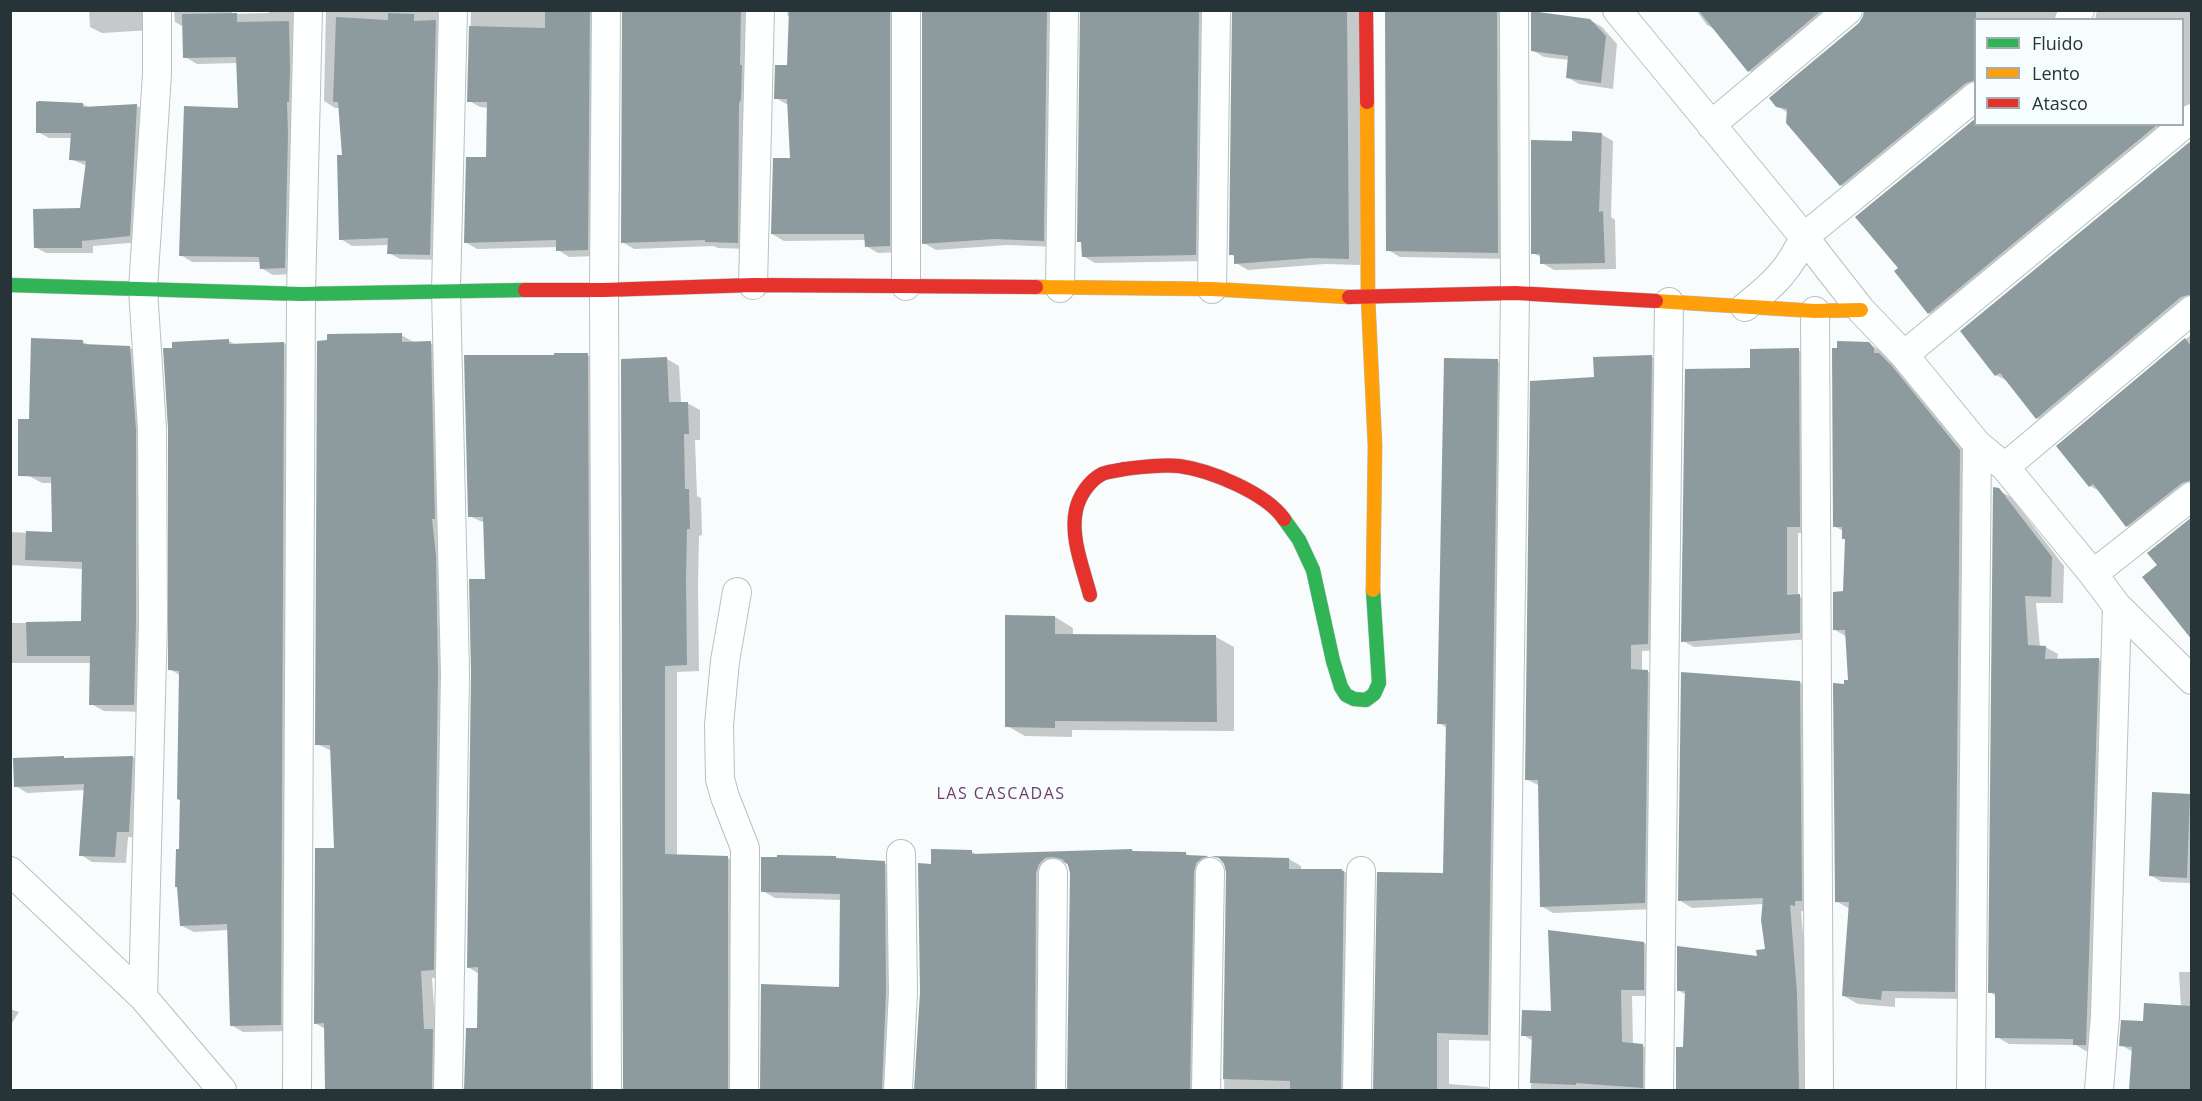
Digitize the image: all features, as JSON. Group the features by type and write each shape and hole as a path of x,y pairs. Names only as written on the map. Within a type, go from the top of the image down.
{"street":[{"path":"143,997 153,622 152,429 143,289 157,74 157,10"},
{"path":"297,1090 301,294 308,10"},
{"path":"448,1090 455,673 446,290 453,10"},
{"path":"606,10 604,290 607,1090"},
{"path":"753,285 760,10"},
{"path":"906,10 906,286"},
{"path":"1060,288 1064,10"},
{"path":"1212,289 1216,10"},
{"path":"1090,595 1074,532 1077,509 1086,487 1103,473 1133,468 1179,466 1217,476 1253,493 1280,513 1299,540 1312,570 1341,687 1346,695 1354,699 1366,700 1374,694 1379,682 1379,667 1374,625 1372,559 1376,446 1368,298 1366,10"},
{"path":"1504,1090 1515,293 1514,10"},
{"path":"1617,10 1862,310 1904,354 1977,444 2006,467 2117,606 2192,680"},
{"path":"1711,125 1848,10"},
{"path":"1745,307 1782,274 1795,258 1804,237 1974,98"},
{"path":"1904,354 2182,126"},
{"path":"10,285 301,294 446,290 604,290 753,285 1212,289 1368,298 1515,293 1815,312 1862,310"},
{"path":"1659,1090 1669,302"},
{"path":"2006,467 2192,310"},
{"path":"1815,312 1819,1090"},
{"path":"1971,1090 1977,444"},
{"path":"2093,574 2192,496"},
{"path":"737,592 725,661 719,725 723,788 745,848 744,1090"},
{"path":"2099,1090 2105,1005 2117,606"},
{"path":"898,1090 903,992 901,854"},
{"path":"10,871 143,997 222,1090"},
{"path":"1358,1090 1361,871"},
{"path":"1206,1090 1210,872"},
{"path":"1051,1090 1053,873"}],"building":[{"path":"545,10 590,10 588,250 556,251 556,240 464,243 466,157 486,157 487,102 467,102 469,26 545,28"},
{"path":"622,10 741,10 738,243 705,242 705,240 621,243"},
{"path":"789,10 890,10 890,246 865,247 864,234 771,234 773,158 790,158 787,99 774,99 775,65 787,65"},
{"path":"922,10 1047,10 1044,241 994,239 922,244"},
{"path":"1080,10 1199,10 1196,255 1082,257 1081,242 1077,242"},
{"path":"1232,10 1347,10 1349,259 1312,258 1234,264 1234,255 1229,255"},
{"path":"1385,10 1497,10 1498,253 1386,251"},
{"path":"1698,10 1822,10 1748,72"},
{"path":"1864,10 1976,10 1974,81 1966,83 1840,186 1786,123 1787,109 1776,107 1769,98 1859,23"},
{"path":"1531,11 1590,19 1606,36 1601,83 1566,78 1568,56 1531,51"},
{"path":"237,13 237,22 289,21 285,268 260,269 259,257 179,256 184,106 238,108 236,57 183,58 182,14"},
{"path":"388,13 414,14 414,21 436,20 430,255 387,254 388,238 339,240 337,155 342,155 338,102 333,102 336,17 388,20"},
{"path":"36,102 83,103 83,107 137,104 130,236 82,241 82,248 34,248 33,209 80,208 86,161 69,160 71,133 36,133"},
{"path":"1974,120 1974,126 2156,126 1928,314 1894,271 1898,268 1855,217"},
{"path":"1572,131 1602,133 1599,212 1603,211 1605,263 1540,264 1540,254 1531,254 1531,140 1572,141"},
{"path":"2192,140 2192,294 2181,297 2036,419 2000,373 1995,376 1960,331"},
{"path":"402,333 402,342 431,341 435,519 432,519 436,556 438,673 434,970 421,971 424,1029 433,1029 432,1090 325,1090 324,1023 314,1024 315,848 334,848 330,745 315,745 317,341 327,340 327,334"},
{"path":"31,338 83,340 83,344 130,346 136,430 134,705 89,705 90,656 27,656 26,622 81,621 82,562 25,560 26,531 52,532 51,477 18,476 18,419 29,419"},
{"path":"2185,338 2192,347 2192,480 2182,483 2126,527 2093,484 2089,487 2056,446"},
{"path":"229,339 229,344 284,342 281,1025 230,1026 227,924 180,926 177,887 175,887 176,849 179,849 180,800 177,799 179,671 168,670 168,429 163,348 172,348 172,342"},
{"path":"1837,341 1869,342 1874,348 1874,353 1879,353 1892,366 1960,450 1955,992 1882,991 1881,1000 1842,996 1849,902 1835,902 1833,683 1844,684 1844,680 1848,680 1845,630 1833,630 1833,592 1843,591 1845,539 1842,539 1842,527 1833,527 1832,348 1837,348"},
{"path":"1799,348 1800,527 1787,527 1787,595 1800,594 1800,633 1681,642 1685,369 1750,368 1750,349"},
{"path":"554,353 588,353 591,1090 464,1090 466,1028 477,1028 478,967 467,968 471,673 469,579 485,579 483,517 468,517 464,355 554,355"},
{"path":"1652,355 1648,644 1631,645 1631,669 1648,670 1645,903 1540,907 1538,780 1525,780 1530,381 1594,377 1593,357"},
{"path":"667,357 669,402 688,402 689,434 684,434 685,489 689,489 690,529 687,529 687,665 665,666 665,854 728,856 728,1090 623,1090 621,359"},
{"path":"1444,358 1498,359 1488,1035 1437,1033 1437,1090 1373,1090 1377,872 1443,873 1446,724 1437,724"},
{"path":"1993,487 1999,488 2052,557 2051,597 2025,596 2028,645 2046,646 2045,659 2099,658 2086,1045 2073,1045 2073,1039 1995,1038 1995,993 1988,993"},
{"path":"2192,517 2192,640 2142,577 2157,565 2147,553"},
{"path":"1005,615 1055,616 1055,634 1216,635 1217,722 1055,721 1055,728 1005,727"},
{"path":"1681,672 1800,681 1802,901 1795,901 1795,906 1790,905 1797,992 1799,1090 1676,1090 1676,1047 1683,1047 1685,991 1677,991 1677,946 1757,956 1756,950 1765,949 1761,920 1763,898 1678,901"},
{"path":"64,756 64,758 133,756 129,832 117,832 115,857 79,856 84,784 14,787 13,758"},
{"path":"2152,792 2190,794 2187,878 2149,876"},
{"path":"931,849 972,850 972,854 1132,849 1132,851 1186,852 1186,855 1209,856 1196,863 1194,872 1190,1090 1067,1090 1070,873 1068,865 1062,859 1053,857 1045,858 1039,864 1036,873 1035,1090 914,1090 920,992 918,863 931,864"},
{"path":"777,855 836,856 836,858 885,861 886,992 882,1090 760,1090 761,984 839,987 840,894 761,892 761,857 777,857"},
{"path":"1211,856 1289,858 1289,869 1342,869 1344,871 1341,1090 1290,1090 1290,1081 1223,1079 1226,872 1219,858"},
{"path":"1548,930 1644,942 1644,990 1621,990 1622,1042 1643,1044 1643,1088 1576,1083 1576,1085 1530,1083 1532,1036 1521,1036 1522,1010 1551,1011"},
{"path":"2144,1003 2192,1006 2192,1090 2129,1090 2132,1047 2119,1046 2121,1020 2143,1021"}],"traffic: fast":[{"path":"10,285 301,294 525,290"},
{"path":"1284,519 1299,540 1313,570 1341,687 1346,695 1354,699 1366,700 1374,694 1379,683 1373,590"}],"traffic: slow":[{"path":"1367,102 1368,298 1375,446 1373,590"},
{"path":"1036,287 1212,289 1349,297"},
{"path":"1656,301 1815,311 1861,310"}],"traffic: jam":[{"path":"1366,10 1367,102"},
{"path":"525,290 753,285 1036,287"},
{"path":"1349,297 1515,293 1656,301"},
{"path":"1090,595 1078,552 1075,531 1076,510 1082,494 1097,477 1104,473 1159,466 1192,468 1251,492 1276,509 1284,519"}],"district":[{"name":"LAS CASCADAS","path":"1001,794"}]}
